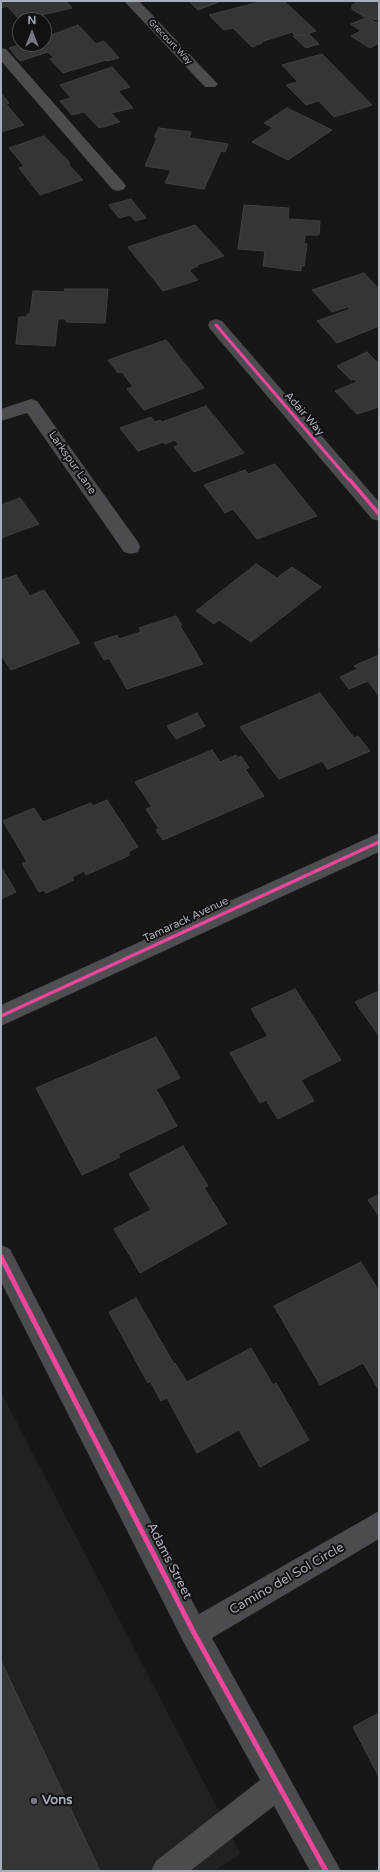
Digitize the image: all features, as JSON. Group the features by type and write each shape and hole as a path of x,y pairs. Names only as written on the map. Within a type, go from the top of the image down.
{"main road":[{"name":"Tamarack Avenue","path":"1,1016 379,842"}],"street":[{"name":"Grecourt Way","path":"130,1 210,84"},
{"path":"1,52 118,186"},
{"name":"Adair Way","path":"216,325 379,514"},
{"name":"Larkspur Lane","path":"1,415 31,405 130,547"},
{"name":"Adams Street","path":"1,1257 194,1633 326,1871"},
{"name":"Camino del Sol Circle","path":"194,1633 379,1524"},
{"path":"166,1871 278,1784"}],"shaded area":[{"path":"1,1392 241,1854 214,1871 1,1871"}],"building":[{"path":"1,1 66,1 72,8 52,13 13,12 7,6 1,8"},
{"path":"189,1 221,1 198,10"},
{"path":"263,1 284,1 316,31 304,35 295,35 292,32 261,42 262,43 252,47 233,28 224,30 209,15"},
{"path":"360,1 379,1 379,20 366,18 352,9 352,5"},
{"path":"363,19 369,19 377,23 379,22 379,43 370,48 351,36 361,31 351,24"},
{"path":"78,25 96,44 104,41 119,58 106,60 63,73 50,59 54,58 48,52 52,52 52,35"},
{"path":"310,35 319,44 306,48 293,36"},
{"path":"12,52 48,52 20,61"},
{"path":"322,54 372,105 334,117 319,101 306,105 286,85 298,82 282,65"},
{"path":"112,67 130,87 118,91 133,108 111,113 120,122 99,128 84,112 72,115 60,101 71,98 60,85"},
{"path":"1,93 9,103 6,104 24,125 1,132"},
{"path":"287,108 332,130 288,160 252,142 273,128 264,123"},
{"path":"159,128 191,132 189,138 228,144 225,152 221,151 204,189 165,183 171,170 145,166 157,138 154,137"},
{"path":"44,136 70,163 68,164 83,180 40,195 19,168 24,166 9,148"},
{"path":"131,199 146,218 135,221 130,215 119,218 109,205"},
{"path":"244,205 289,208 288,219 320,221 319,235 305,235 304,244 307,244 304,266 301,266 301,271 263,266 265,251 238,249"},
{"path":"195,225 224,256 197,265 198,266 189,270 198,280 163,291 128,247"},
{"path":"364,273 379,289 379,326 337,343 317,321 350,309 348,307 332,312 312,290"},
{"path":"65,289 108,289 105,323 66,322 66,319 58,319 55,346 16,344 19,317 27,317 27,314 30,314 33,291 64,292"},
{"path":"166,340 204,388 144,410 127,389 133,387 122,372 118,373 108,360"},
{"path":"367,352 379,364 379,407 357,414 335,391 357,382 354,379 351,380 337,366"},
{"path":"206,406 244,453 194,472 174,447 179,445 175,440 165,444 164,442 138,451 120,428 151,417 155,422 160,420 162,422"},
{"path":"275,464 317,516 257,539 233,509 225,513 204,485 245,470 248,474"},
{"path":"20,498 39,524 1,538 1,505"},
{"path":"256,564 277,578 292,567 321,587 251,642 219,620 214,624 196,611"},
{"path":"16,575 30,596 44,590 80,643 11,670 1,655 1,633 3,632 1,628 1,580"},
{"path":"176,616 182,625 180,626 203,664 127,689 109,658 104,660 94,643 117,635 119,639 141,632 139,628"},
{"path":"379,655 379,696 368,681 349,689 340,677 358,669 354,666"},
{"path":"320,693 354,738 358,736 370,751 328,769 322,761 279,779 240,727"},
{"path":"197,713 205,726 176,739 167,726"},
{"path":"212,750 220,762 236,755 238,758 241,756 249,768 245,769 264,796 163,840 156,830 159,829 146,809 152,807 135,782"},
{"path":"107,800 138,847 128,852 130,855 86,875 84,871 72,877 74,880 46,893 44,890 39,892 22,863 27,862 3,821 34,808 43,822 91,803 93,806"},
{"path":"1,867 16,892 1,899"},
{"path":"295,989 341,1060 301,1080 314,1101 278,1119 266,1100 260,1103 230,1053 268,1036 251,1009"},
{"path":"379,991 379,1036 355,1002"},
{"path":"156,1037 180,1078 156,1089 177,1126 118,1154 120,1157 82,1175 36,1088"},
{"path":"183,1146 208,1186 204,1188 227,1224 140,1273 114,1229 151,1210 129,1174"},
{"path":"379,1194 379,1216 368,1200"},
{"path":"361,1262 379,1291 379,1390 363,1363 320,1385 274,1306"},
{"path":"136,1298 174,1364 175,1363 187,1382 251,1348 273,1385 276,1383 309,1440 260,1467 239,1430 197,1453 167,1398 161,1401 150,1381 148,1383 109,1312"},
{"name":"Vons","path":"1,1661 100,1871 1,1871"},
{"path":"379,1713 379,1777 353,1727"}],"cycle path":[{"path":"216,325 379,514"},
{"path":"1,1016 379,842"},
{"path":"1,1257 194,1633 326,1871"}],"place":[{"name":"Vons","path":"34,1801"}]}
